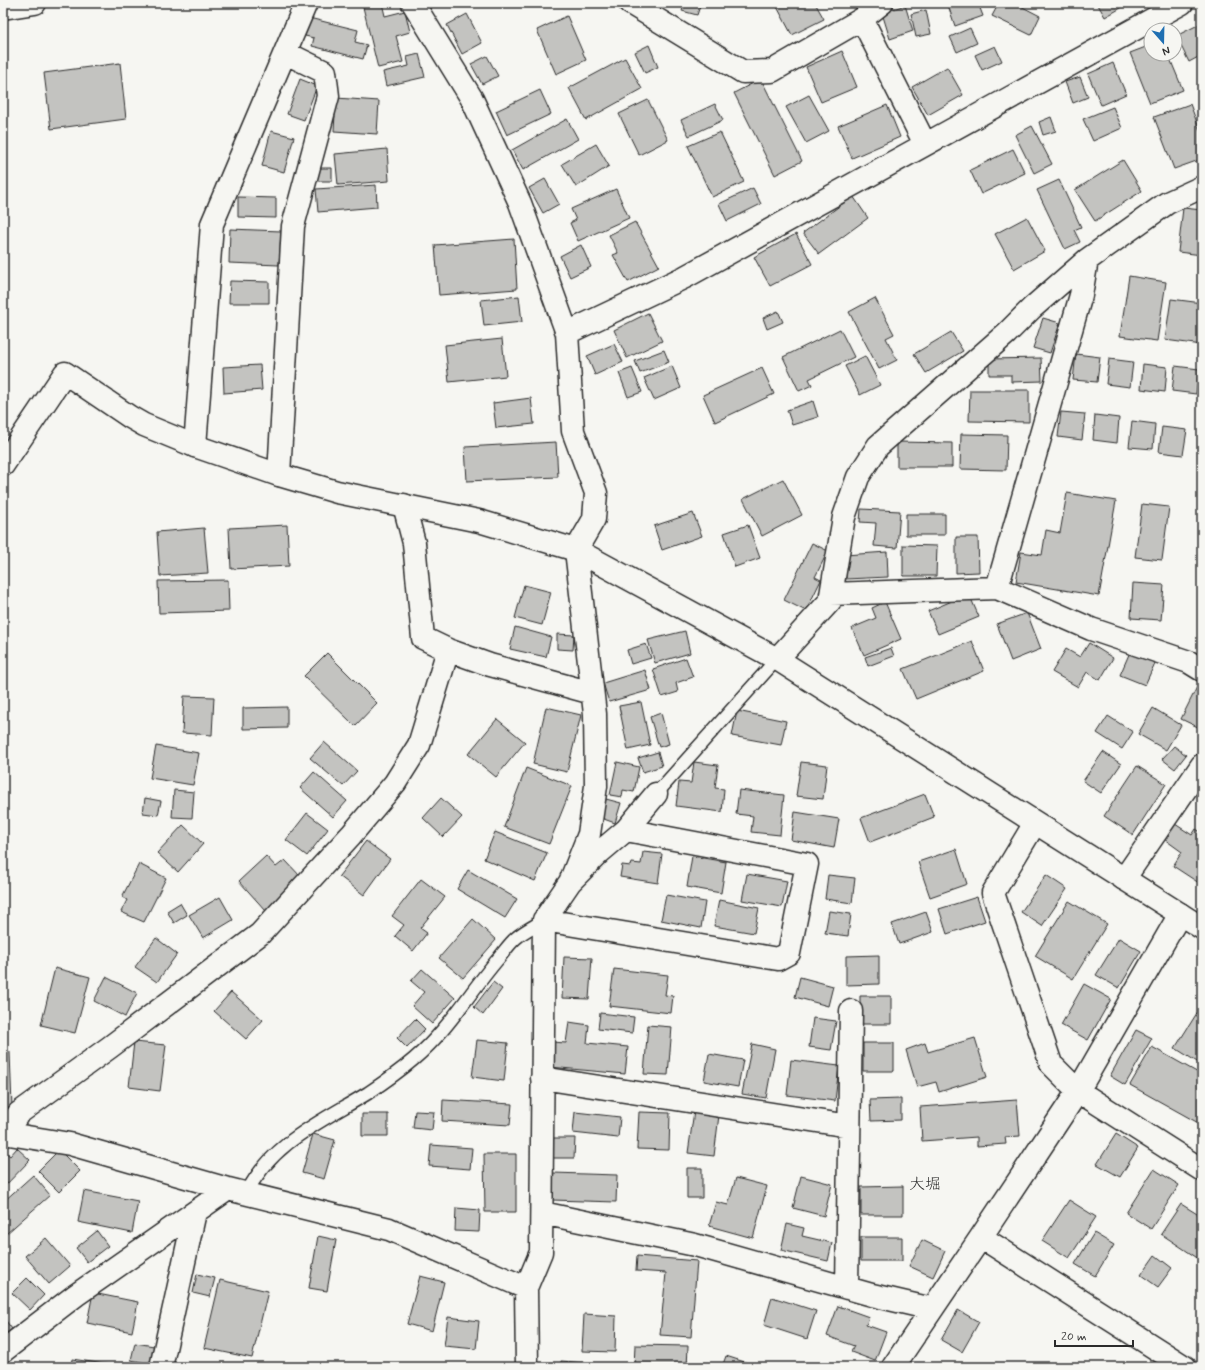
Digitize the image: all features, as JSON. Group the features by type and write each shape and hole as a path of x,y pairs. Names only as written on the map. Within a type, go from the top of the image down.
{"street":[{"path":"195,446 212,224 306,3"},
{"path":"413,3 472,99 520,203 567,333 573,431 596,493 594,519 576,550 595,714 596,786 589,834 570,882"},
{"path":"630,3 743,72 772,71 862,19 882,3"},
{"path":"567,333 685,276 1182,3"},
{"path":"862,19 925,144"},
{"path":"279,475 293,226 328,96 325,72 286,53"},
{"path":"776,659 830,601 844,517 858,477 878,446 1007,333 1032,308 1087,260 1167,203 1202,187"},
{"path":"997,588 1081,295 1087,260"},
{"path":"3,465 65,373 144,425 195,446 279,475 337,492 479,521 576,550 776,659 1202,928"},
{"path":"404,505 414,543 423,638 448,650 490,665 592,693"},
{"path":"832,594 997,588 1090,629 1189,662 1202,670"},
{"path":"448,650 419,746 395,783 346,841 260,934 19,1113 3,1134 70,1144 237,1192 389,1229 526,1288"},
{"path":"1124,879 1202,765"},
{"path":"527,1367 526,1288 541,1252 544,920 570,882 600,852 626,830 656,794"},
{"path":"1035,823 993,893 1051,1064 1078,1091 1202,1170"},
{"path":"544,920 778,959 789,953 807,864 626,830"},
{"path":"893,1367 982,1237 1078,1091 1180,914"},
{"path":"847,1288 851,1011"},
{"path":"542,1078 849,1126"},
{"path":"3,1351 76,1295 195,1212 237,1192"},
{"path":"161,1367 195,1212"},
{"path":"542,1212 695,1245 847,1288 932,1309"},
{"path":"982,1237 1185,1367"}],"lane":[{"path":"656,794 776,659"},
{"path":"237,1192 252,1181 278,1150 294,1138 369,1092 414,1059 451,1022 488,971 516,938 544,920"}],"building":[{"path":"362,3 382,3 385,16 405,11 410,32 396,36 403,62 378,68"},
{"path":"685,3 701,3 697,15 682,11"},
{"path":"775,3 815,3 824,19 792,35"},
{"path":"953,3 978,3 983,16 955,26 948,5"},
{"path":"999,3 1015,3 1040,16 1031,35 992,16"},
{"path":"1097,3 1130,3 1105,17"},
{"path":"905,5 913,31 890,39 882,13"},
{"path":"926,10 931,34 916,37 911,14"},
{"path":"467,14 482,43 462,54 447,25"},
{"path":"567,16 586,60 556,74 537,30"},
{"path":"309,18 358,30 355,42 367,45 363,59 312,46 314,38 305,36"},
{"path":"1202,23 1202,55 1189,62 1183,50 1183,32"},
{"path":"970,28 977,43 957,52 950,37"},
{"path":"649,45 658,67 645,73 635,52"},
{"path":"995,46 1002,61 982,70 975,55"},
{"path":"1143,48 1143,62 1171,62 1183,90 1150,103 1130,53"},
{"path":"842,51 857,87 821,102 806,67"},
{"path":"419,54 425,77 386,86 383,72 409,66 407,57"},
{"path":"487,56 498,76 482,84 471,64"},
{"path":"625,58 642,89 586,120 569,88"},
{"path":"120,63 126,119 51,129 44,73"},
{"path":"1113,63 1126,94 1101,105 1088,74"},
{"path":"947,67 963,95 928,115 912,87"},
{"path":"1080,77 1088,97 1073,103 1065,82"},
{"path":"300,79 317,86 304,120 287,114"},
{"path":"761,79 802,161 775,175 734,93"},
{"path":"540,90 551,114 507,135 496,111"},
{"path":"809,95 829,131 806,143 786,107"},
{"path":"336,98 379,101 377,134 334,131"},
{"path":"648,100 668,140 639,155 619,114"},
{"path":"715,104 723,120 689,136 681,120"},
{"path":"1190,104 1202,136 1202,159 1174,169 1154,117"},
{"path":"887,105 900,137 852,158 838,126"},
{"path":"1113,107 1122,128 1093,141 1083,119"},
{"path":"1051,117 1056,131 1043,135 1039,122"},
{"path":"567,119 578,139 523,170 512,150"},
{"path":"1032,126 1052,164 1034,173 1015,135"},
{"path":"271,131 294,137 284,172 262,166"},
{"path":"720,132 744,182 712,197 688,146"},
{"path":"596,144 609,166 576,187 562,164"},
{"path":"387,149 389,181 338,185 335,154"},
{"path":"1013,149 1025,173 981,194 970,170"},
{"path":"1123,160 1142,191 1095,221 1075,190"},
{"path":"317,168 332,168 332,181 316,181"},
{"path":"545,179 559,204 543,213 529,188"},
{"path":"1059,180 1081,227 1074,230 1080,242 1065,249 1037,190"},
{"path":"376,185 377,207 318,212 316,189"},
{"path":"753,188 761,204 727,221 719,204"},
{"path":"616,189 629,218 578,241 570,223 576,220 571,209"},
{"path":"853,196 868,218 819,254 803,233"},
{"path":"238,197 276,198 276,218 238,217"},
{"path":"1183,208 1202,210 1202,255 1178,252"},
{"path":"1027,217 1045,251 1014,269 995,234"},
{"path":"635,222 659,266 628,282 613,255 618,253 609,235"},
{"path":"230,229 281,231 279,265 229,263"},
{"path":"796,234 812,264 770,286 754,257"},
{"path":"514,239 517,289 439,295 435,245"},
{"path":"581,245 591,267 570,277 560,256"},
{"path":"1129,276 1166,282 1157,341 1120,336"},
{"path":"230,281 269,282 269,303 229,303"},
{"path":"519,296 522,322 484,326 481,300"},
{"path":"875,298 894,334 886,338 897,360 879,369 849,312"},
{"path":"1171,299 1202,303 1202,345 1165,340"},
{"path":"778,311 783,322 767,329 763,318"},
{"path":"648,313 662,341 627,358 614,330"},
{"path":"1043,318 1060,323 1050,353 1033,348"},
{"path":"840,329 854,357 809,379 812,385 799,391 783,357"},
{"path":"951,332 963,351 926,373 914,354"},
{"path":"502,339 506,376 449,382 445,345"},
{"path":"614,344 623,362 595,375 587,356"},
{"path":"664,350 669,362 640,373 635,361"},
{"path":"1076,354 1100,357 1097,382 1073,380"},
{"path":"865,356 880,385 860,395 845,366"},
{"path":"1041,358 1042,381 1011,382 1011,375 989,375 989,359"},
{"path":"1109,359 1133,362 1130,387 1106,384"},
{"path":"1143,364 1167,367 1165,392 1141,389"},
{"path":"260,365 262,390 224,393 223,367"},
{"path":"672,366 681,388 654,400 644,378"},
{"path":"1175,366 1199,369 1196,394 1172,391"},
{"path":"632,368 642,392 628,397 619,373"},
{"path":"762,368 774,394 715,422 703,395"},
{"path":"970,390 1029,390 1029,422 969,421"},
{"path":"531,398 534,424 496,428 493,403"},
{"path":"813,401 818,417 792,425 787,410"},
{"path":"1061,412 1085,414 1082,440 1058,437"},
{"path":"1095,415 1119,418 1117,443 1093,440"},
{"path":"1132,421 1155,424 1153,449 1129,447"},
{"path":"1162,427 1187,430 1183,455 1159,452"},
{"path":"961,434 1007,435 1006,470 960,469"},
{"path":"556,442 558,477 467,481 465,447"},
{"path":"897,442 952,443 952,467 897,467"},
{"path":"783,479 802,515 762,536 743,499"},
{"path":"1067,493 1116,501 1099,596 1016,582 1021,552 1042,555 1046,530 1060,533"},
{"path":"1142,504 1169,507 1162,560 1135,557"},
{"path":"861,509 900,511 897,548 874,546 876,523 860,522"},
{"path":"693,513 702,536 662,550 654,526"},
{"path":"906,514 945,514 945,535 906,535"},
{"path":"287,525 289,566 231,569 229,528"},
{"path":"748,525 760,558 735,567 724,533"},
{"path":"204,528 208,573 160,576 157,532"},
{"path":"956,537 978,537 979,572 956,573"},
{"path":"812,543 828,551 815,577 821,580 806,611 784,600"},
{"path":"903,545 937,546 936,576 903,576"},
{"path":"887,552 888,577 846,579 845,555"},
{"path":"228,580 229,611 159,613 158,581"},
{"path":"1133,583 1164,585 1161,620 1131,618"},
{"path":"524,585 551,592 542,625 515,618"},
{"path":"969,594 979,617 938,634 928,611"},
{"path":"885,602 901,639 864,655 852,628 876,618 872,608"},
{"path":"1027,613 1041,649 1011,661 997,624"},
{"path":"515,627 551,637 546,657 510,649"},
{"path":"685,631 690,653 655,663 648,640"},
{"path":"557,634 574,635 573,650 557,649"},
{"path":"972,641 984,671 916,699 903,669"},
{"path":"1089,643 1113,658 1100,680 1087,672 1078,687 1052,672 1066,649 1080,657"},
{"path":"646,644 651,658 631,664 627,650"},
{"path":"891,648 894,656 868,666 865,657"},
{"path":"1130,652 1155,663 1145,685 1120,675"},
{"path":"327,653 377,703 355,726 304,676"},
{"path":"686,658 693,677 676,683 678,692 662,697 653,669"},
{"path":"645,670 651,690 609,702 603,683"},
{"path":"1199,683 1202,684 1202,729 1181,719"},
{"path":"184,696 214,697 212,735 182,733"},
{"path":"641,702 650,745 628,750 619,706"},
{"path":"287,707 287,728 243,729 243,708"},
{"path":"546,707 581,715 567,772 533,764"},
{"path":"1153,708 1181,725 1166,750 1138,734"},
{"path":"737,711 786,721 781,745 732,736"},
{"path":"661,713 669,744 659,747 650,717"},
{"path":"1108,716 1133,732 1122,749 1097,733"},
{"path":"497,719 525,742 496,777 468,754"},
{"path":"324,742 357,771 343,786 310,758"},
{"path":"156,746 199,753 193,785 150,778"},
{"path":"1174,746 1186,755 1175,769 1162,759"},
{"path":"658,752 662,766 643,772 638,758"},
{"path":"1103,752 1121,764 1101,793 1083,781"},
{"path":"617,762 639,767 634,792 623,790 622,797 610,795"},
{"path":"694,762 718,765 715,788 724,789 722,812 676,806 679,782 691,783"},
{"path":"801,762 827,765 823,799 796,796"},
{"path":"1137,766 1166,784 1133,835 1104,816"},
{"path":"526,768 572,786 549,844 504,827"},
{"path":"314,772 347,801 333,817 300,788"},
{"path":"174,790 194,792 192,818 172,817"},
{"path":"739,790 784,795 780,835 751,832 753,816 736,814"},
{"path":"925,794 934,817 870,842 861,818"},
{"path":"145,798 161,801 158,815 143,813"},
{"path":"441,798 462,817 443,837 423,818"},
{"path":"606,799 621,803 615,823 601,818"},
{"path":"795,812 839,819 834,848 791,840"},
{"path":"307,813 328,829 307,856 286,840"},
{"path":"1175,824 1192,835 1196,829 1202,833 1202,879 1199,883 1173,866 1182,852 1164,839"},
{"path":"183,825 203,844 178,872 157,853"},
{"path":"495,832 547,853 535,881 484,859"},
{"path":"366,841 390,859 364,895 339,876"},
{"path":"956,849 967,884 930,897 918,862"},
{"path":"643,852 662,854 658,883 620,877 622,865 631,866 632,863 641,864"},
{"path":"266,856 276,867 285,860 302,878 266,911 239,881"},
{"path":"692,856 726,862 721,893 687,887"},
{"path":"139,864 166,878 144,922 121,912 127,900 122,897"},
{"path":"468,870 517,899 505,918 457,889"},
{"path":"747,874 787,881 782,907 742,900"},
{"path":"828,875 855,878 852,903 825,899"},
{"path":"1046,875 1067,889 1042,926 1021,912"},
{"path":"421,879 445,897 420,928 427,933 413,951 395,936 404,925 392,916"},
{"path":"666,895 705,902 701,928 661,920"},
{"path":"220,897 233,920 203,938 189,915"},
{"path":"977,897 985,921 947,934 939,909"},
{"path":"719,900 759,908 754,933 714,926"},
{"path":"1069,901 1107,924 1073,979 1035,956"},
{"path":"180,903 187,915 174,923 167,911"},
{"path":"829,911 851,914 848,936 825,933"},
{"path":"926,912 933,932 899,944 892,924"},
{"path":"473,919 496,940 463,978 439,958"},
{"path":"156,938 177,954 157,982 135,967"},
{"path":"1119,938 1141,951 1119,988 1096,975"},
{"path":"879,955 879,984 846,985 846,956"},
{"path":"564,957 592,958 589,999 562,998"},
{"path":"55,968 90,977 75,1033 41,1025"},
{"path":"422,969 455,998 432,1024 412,1006 424,992 411,981"},
{"path":"614,969 668,975 665,995 673,996 671,1013 609,1006"},
{"path":"106,977 137,993 125,1017 94,1001"},
{"path":"800,977 833,986 828,1006 795,997"},
{"path":"493,982 502,989 483,1015 474,1007"},
{"path":"1084,984 1111,999 1088,1040 1061,1025"},
{"path":"231,992 263,1020 246,1039 214,1011"},
{"path":"860,996 891,996 891,1024 860,1024"},
{"path":"1202,1005 1202,1065 1175,1048"},
{"path":"600,1013 634,1017 632,1033 598,1029"},
{"path":"813,1018 836,1021 831,1050 809,1047"},
{"path":"415,1019 425,1029 407,1048 397,1038"},
{"path":"569,1022 589,1025 587,1043 628,1047 625,1074 550,1067 552,1042 566,1043"},
{"path":"648,1025 672,1027 668,1075 644,1074"},
{"path":"1136,1030 1152,1038 1125,1085 1110,1076"},
{"path":"975,1038 987,1077 939,1092 936,1082 917,1087 906,1050 925,1043 928,1052"},
{"path":"477,1040 508,1043 504,1081 472,1077"},
{"path":"134,1042 166,1045 160,1091 129,1087"},
{"path":"863,1043 894,1043 894,1071 863,1071"},
{"path":"752,1044 775,1049 766,1098 742,1094"},
{"path":"1152,1047 1202,1075 1202,1125 1130,1085"},
{"path":"3,1052 10,1052 12,1107 3,1107"},
{"path":"709,1054 743,1060 738,1087 704,1081"},
{"path":"791,1060 839,1066 835,1101 787,1095"},
{"path":"901,1099 901,1120 871,1121 870,1100"},
{"path":"443,1100 512,1104 510,1125 442,1121"},
{"path":"1017,1100 1020,1136 1005,1137 1006,1144 977,1146 977,1137 922,1141 920,1107"},
{"path":"415,1111 434,1112 432,1130 413,1128"},
{"path":"694,1111 719,1115 714,1156 688,1153"},
{"path":"575,1112 620,1117 618,1138 573,1133"},
{"path":"639,1112 670,1113 669,1150 637,1149"},
{"path":"362,1114 388,1114 388,1136 362,1136"},
{"path":"313,1134 335,1140 324,1179 302,1173"},
{"path":"1116,1134 1138,1148 1120,1177 1097,1164"},
{"path":"551,1138 575,1138 574,1158 550,1158"},
{"path":"431,1145 472,1148 470,1169 429,1166"},
{"path":"17,1148 30,1160 3,1188 3,1150 10,1156"},
{"path":"59,1150 80,1171 59,1192 38,1171"},
{"path":"484,1154 516,1154 516,1212 485,1212"},
{"path":"687,1168 702,1168 702,1198 687,1198"},
{"path":"1154,1169 1179,1185 1151,1229 1126,1213"},
{"path":"553,1173 617,1175 616,1202 552,1200"},
{"path":"33,1175 50,1195 6,1234 3,1230 3,1202"},
{"path":"801,1176 832,1184 824,1216 793,1208"},
{"path":"736,1178 767,1186 753,1238 709,1226 716,1202 728,1205"},
{"path":"903,1186 903,1215 861,1215 861,1187"},
{"path":"84,1191 138,1201 132,1233 78,1222"},
{"path":"1069,1200 1096,1217 1069,1258 1042,1241"},
{"path":"1181,1204 1202,1217 1202,1261 1161,1234"},
{"path":"456,1208 480,1210 479,1232 455,1231"},
{"path":"787,1224 804,1228 802,1236 832,1243 828,1261 781,1250"},
{"path":"97,1231 108,1246 87,1262 76,1248"},
{"path":"1094,1233 1114,1245 1095,1276 1075,1264"},
{"path":"318,1236 336,1240 327,1291 309,1288"},
{"path":"861,1237 902,1237 902,1261 861,1261"},
{"path":"46,1238 70,1266 49,1284 25,1256"},
{"path":"922,1240 945,1251 933,1277 909,1266"},
{"path":"1155,1255 1172,1268 1158,1287 1141,1275"},
{"path":"637,1256 697,1261 691,1337 660,1335 666,1273 636,1271"},
{"path":"197,1274 215,1278 210,1297 193,1293"},
{"path":"420,1276 444,1282 432,1331 407,1324"},
{"path":"27,1278 44,1295 30,1310 12,1293"},
{"path":"220,1280 268,1291 252,1358 204,1348"},
{"path":"93,1293 138,1302 132,1332 87,1323"},
{"path":"772,1297 816,1311 807,1339 764,1325"},
{"path":"838,1306 869,1317 866,1325 886,1332 875,1361 851,1352 854,1346 827,1336"},
{"path":"958,1310 979,1322 962,1352 941,1340"},
{"path":"584,1314 616,1316 615,1352 582,1351"},
{"path":"3,1317 12,1329 3,1336"},
{"path":"448,1317 479,1321 476,1349 444,1346"},
{"path":"135,1343 154,1346 151,1364 131,1360"},
{"path":"635,1345 688,1346 687,1367 634,1367"},
{"path":"726,1356 760,1367 722,1367"},
{"path":"72,1359 124,1367 71,1367"},
{"path":"561,1361 585,1363 585,1367 561,1367"}],"district":[{"name":"大堀","path":"925,1184"}]}
